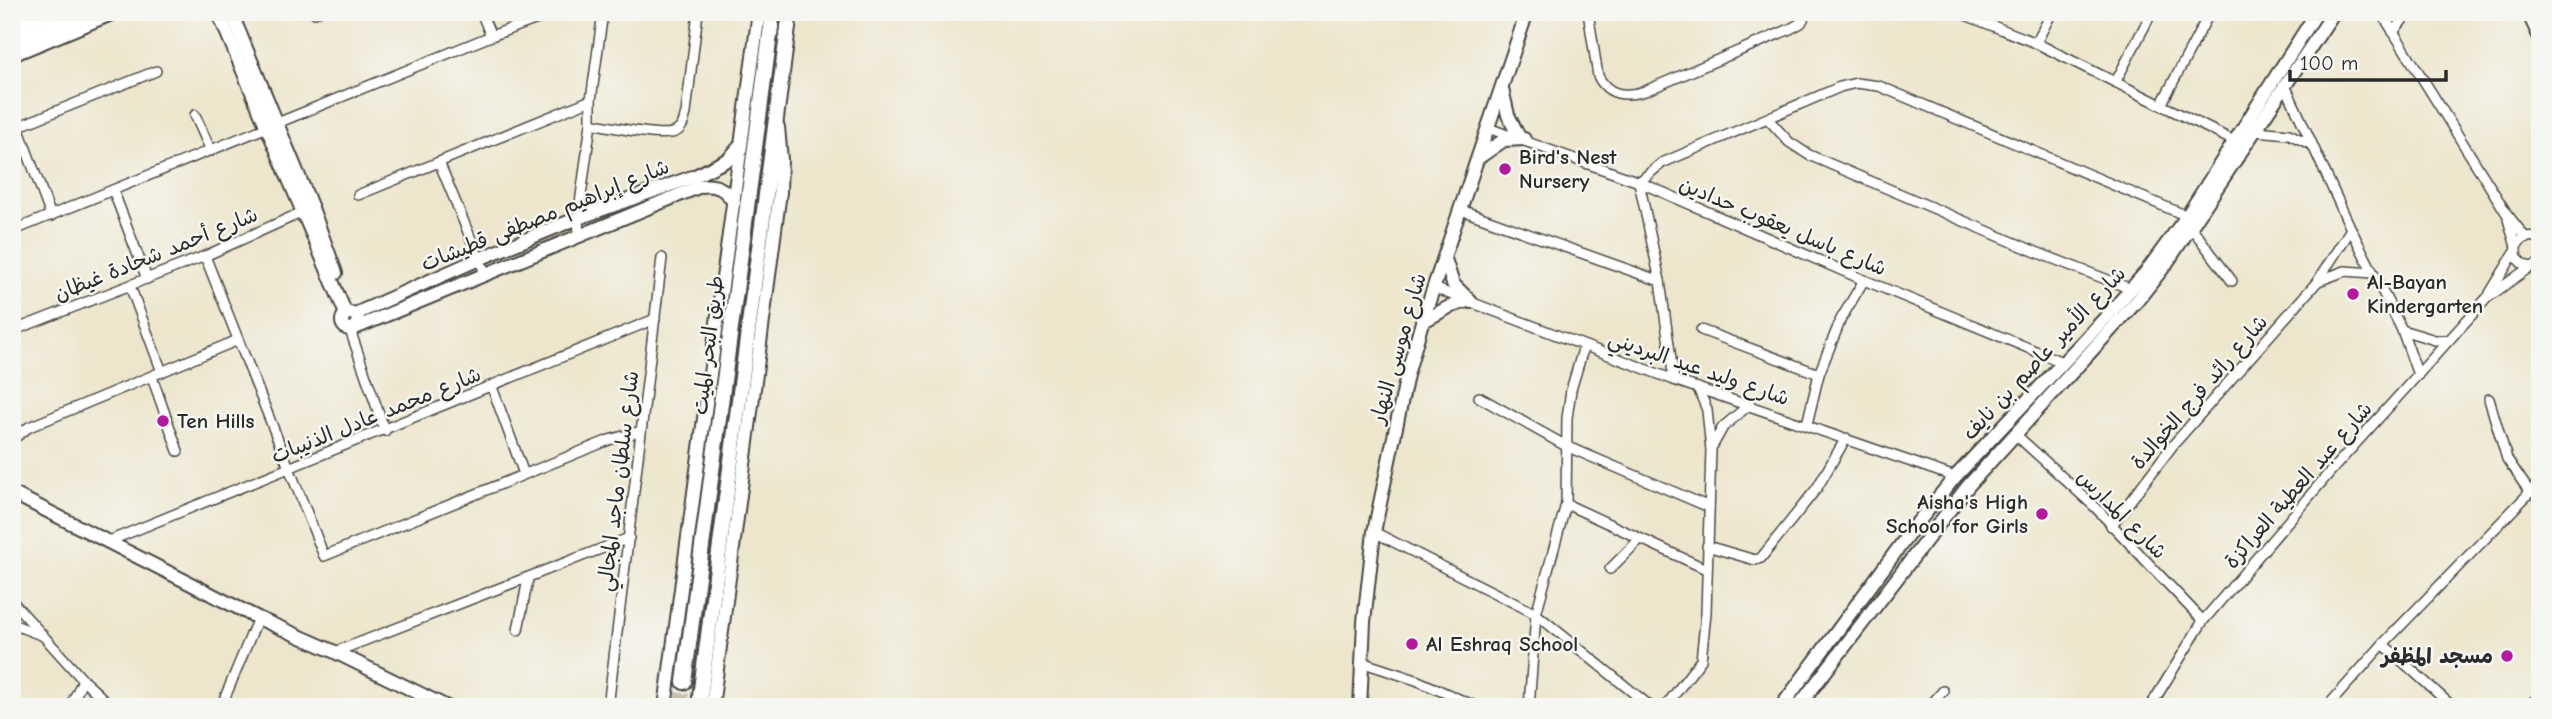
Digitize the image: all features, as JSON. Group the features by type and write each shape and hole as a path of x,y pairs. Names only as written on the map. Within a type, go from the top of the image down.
{"highway":[{"path":"12,25 43,12"},
{"path":"12,42 82,12"}],"main road":[{"name":"طريق البحر الميت","path":"684,682 773,12"},
{"path":"700,697 790,12"}],"street":[{"path":"12,55 116,12"},
{"path":"218,12 272,127"},
{"path":"231,12 272,127 306,210 350,314 359,322 352,329 385,431"},
{"path":"481,12 491,36"},
{"path":"12,231 556,12"},
{"path":"579,236 578,218 603,12"},
{"path":"591,123 673,134 681,128 686,113 698,12"},
{"name":"طريق البحر الميت","path":"665,707 759,12"},
{"name":"شارع موسى النهار","path":"1360,707 1367,585 1374,532 1407,375 1422,321 1527,12"},
{"path":"1588,12 1598,76 1613,92 1628,95 1645,91 1790,29 1801,23 1807,12"},
{"path":"1958,12 1984,17 2234,141"},
{"path":"2036,43 2052,12"},
{"path":"2116,81 2152,12"},
{"path":"2161,105 2210,12"},
{"name":"شارع الأمير عاصم بن نايف","path":"1781,707 1914,527 1955,477 2132,289 2189,222 2234,141 2317,12"},
{"name":"شارع الأمير عاصم بن نايف","path":"1798,707 1968,486 2137,301 2189,222 2256,131 2334,12"},
{"path":"2381,12 2507,214 2532,237 2540,229"},
{"path":"2393,32 2409,12"},
{"path":"2528,12 2540,38"},
{"path":"51,216 15,128 156,71"},
{"path":"1674,380 1660,281 1639,182 1662,163 1856,83 1868,83 1912,98 2189,222 2232,281"},
{"path":"2285,85 2310,144 2402,330 2418,375"},
{"path":"1478,158 1504,140 1521,138 1508,115 1502,87"},
{"path":"358,195 591,100"},
{"path":"712,707 780,192 780,144 776,114"},
{"path":"195,115 211,151"},
{"path":"1768,119 1789,142 1810,155 2036,252 2132,289"},
{"name":"شارع باسل يعقوب حدادين","path":"1488,128 1639,182 2062,362"},
{"path":"2256,131 2289,134 2310,144"},
{"name":"شارع إبراهيم مصطفى قطيشات","path":"350,314 578,218 720,165 736,152 741,143"},
{"path":"439,162 485,273"},
{"name":"شارع إبراهيم مصطفى قطيشات","path":"352,329 701,186 721,188 729,194 734,203"},
{"path":"113,190 146,279"},
{"name":"شارع أحمد شحادة غيظان","path":"12,331 205,256 306,210"},
{"path":"1461,210 1660,281"},
{"path":"2507,214 2519,261 2536,267"},
{"name":"شارع رائد فرج الخوالدة","path":"2111,526 2172,444 2317,282 2351,229"},
{"name":"شارع عبد العطية العراكزة","path":"2150,707 2203,621 2330,472 2487,298 2516,248 2532,237"},
{"path":"205,256 324,556 609,440 641,431"},
{"name":"شارع سلطان ماجد المجالي","path":"608,707 662,258"},
{"path":"1422,321 1448,307 1469,301 1453,284 1444,258"},
{"name":"شارع عبد العطية العراكزة","path":"2487,298 2536,267"},
{"path":"2317,282 2345,271 2373,273"},
{"path":"1807,424 1819,374 1840,319 1864,280"},
{"path":"130,285 162,372"},
{"name":"شارع وليد عيد البرديني","path":"1434,288 1674,380 1750,404 1955,477"},
{"name":"شارع محمد عادل الذنيبات","path":"109,541 655,319"},
{"path":"1701,330 1819,374"},
{"path":"2402,330 2435,340 2449,340"},
{"path":"12,440 29,427 238,340"},
{"path":"1529,707 1536,614 1566,504 1566,446 1571,390 1584,346"},
{"path":"152,377 178,451"},
{"path":"492,387 524,474"},
{"path":"1665,707 1701,660 1706,613 1711,450 1707,410 1698,388"},
{"path":"1479,397 1566,446 1709,508"},
{"path":"2489,399 2507,459 2529,491"},
{"path":"1711,450 1723,427 1750,404"},
{"name":"شارع المدارس","path":"2015,434 2095,508 2203,621"},
{"path":"1707,546 1755,560 1762,558 1816,488 1846,438"},
{"path":"2327,707 2540,482"},
{"path":"12,493 258,618 447,707"},
{"path":"1566,504 1706,569"},
{"path":"1374,532 1536,614 1651,707"},
{"path":"335,652 629,538"},
{"path":"1610,569 1640,539"},
{"path":"519,630 528,579"},
{"path":"12,601 83,680 112,707"},
{"path":"221,707 258,618"},
{"path":"12,624 46,637"},
{"path":"2384,644 2453,707"},
{"path":"1361,662 1416,680 1476,707"},
{"path":"69,707 83,680"},
{"path":"1929,707 1943,691"},
{"path":"2528,707 2540,695"}],"tunnel":[{"path":"680,707 684,682"}],"place":[{"name":"Bird's Nest Nursery","path":"1505,169"},
{"name":"Al-Bayan Kindergarten","path":"2353,294"},
{"name":"Ten Hills","path":"163,421"},
{"name":"Aisha's High School for Girls","path":"2042,514"},
{"name":"Al Eshraq School","path":"1412,644"},
{"name":"مسجد المظفر","path":"2507,656"}]}
